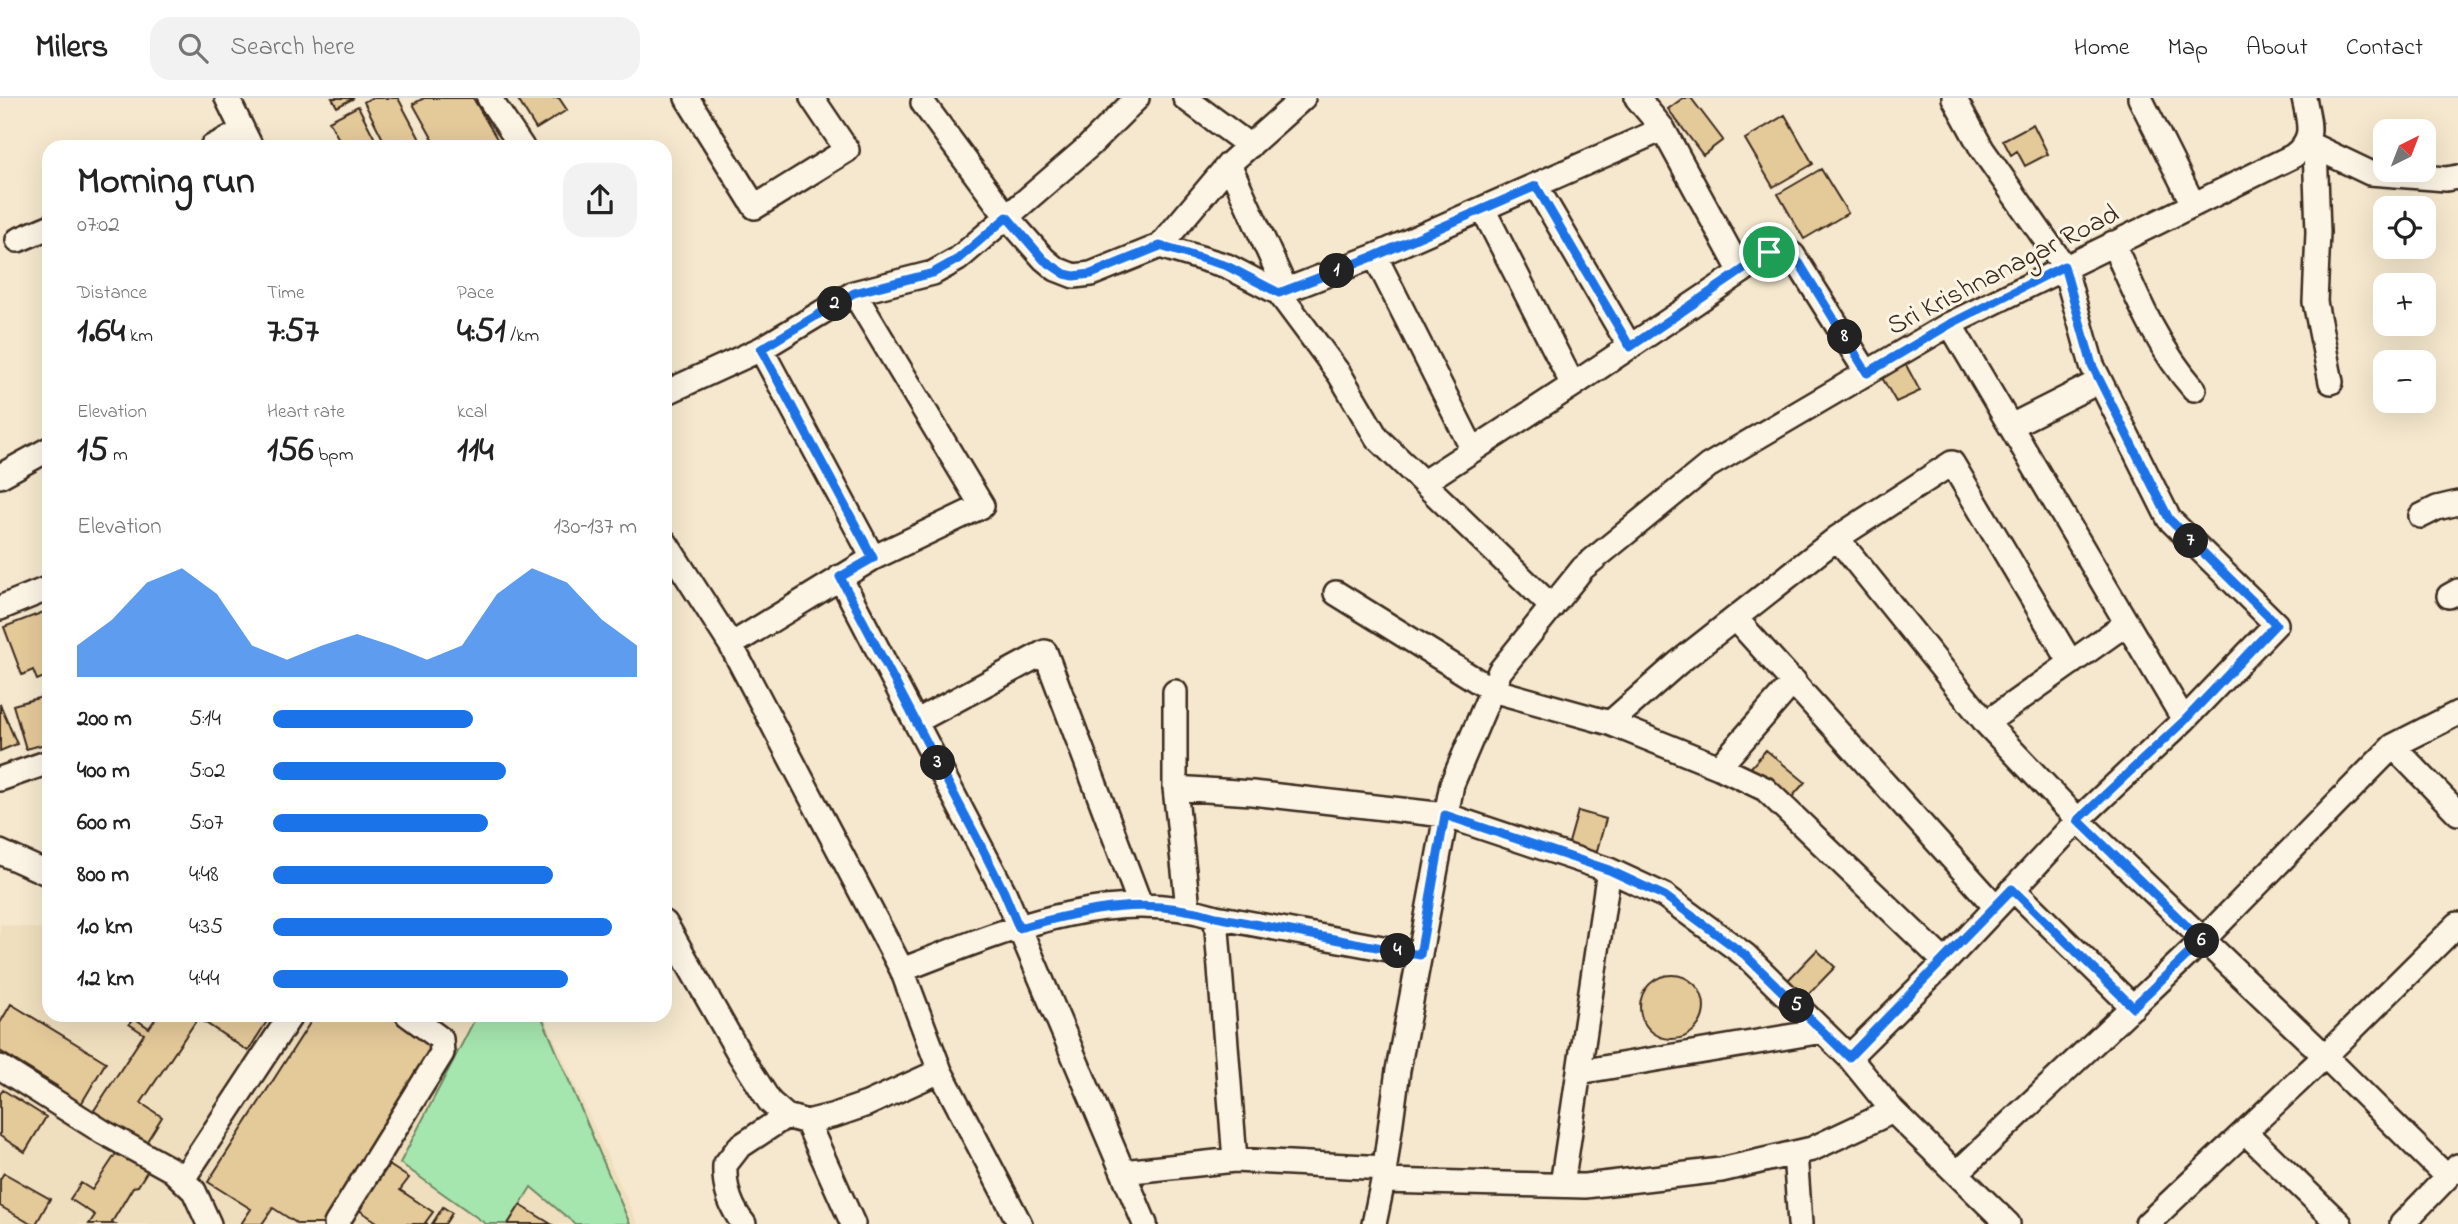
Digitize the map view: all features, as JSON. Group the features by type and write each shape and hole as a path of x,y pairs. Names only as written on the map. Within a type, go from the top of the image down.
{"street":[{"path":"227,98 247,139"},
{"path":"489,98 517,140"},
{"path":"687,98 755,207 847,150 812,98"},
{"path":"672,390 761,349 854,293 933,273 958,259 1089,146 1137,98"},
{"path":"1185,98 1250,146"},
{"path":"923,103 1007,217 1044,260 1056,269 1074,276 1091,274 1160,246 1229,164 1303,98"},
{"path":"1637,98 1663,130 1741,272"},
{"path":"1849,1057 1945,962 2078,820 2185,720 2276,624 2169,519 2092,365 2064,266 1982,149 1954,98"},
{"path":"2140,98 2193,204"},
{"path":"2304,98 2310,133 2318,232 2315,302 2331,382"},
{"path":"1160,246 1227,266 1282,291 1375,256 1663,130"},
{"path":"2311,145 2370,173 2446,179 2458,177"},
{"name":"Sri Krishnanagar Road","path":"1374,1224 1384,1174 1398,1070 1452,784 1500,671 1583,568 1707,466 1950,324 2311,145"},
{"path":"1229,164 1282,291 1340,375 1377,438 1552,607"},
{"path":"1536,186 1630,347"},
{"path":"1483,209 1573,385"},
{"path":"18,240 42,230"},
{"path":"2113,243 2160,344 2175,368 2194,389"},
{"path":"1424,481 1573,385 1769,252 1778,249 1786,250 1800,264 1867,373"},
{"path":"1375,256 1473,450"},
{"path":"731,645 873,558 982,506 854,293"},
{"path":"1950,324 2185,720"},
{"path":"761,349 873,558"},
{"path":"2011,426 2100,381"},
{"path":"0,476 42,453"},
{"path":"1611,723 1678,663 1837,538 1952,463 2071,663"},
{"path":"2421,516 2458,503"},
{"path":"1837,538 1986,723 2078,820 2202,941 2453,1172 2402,1224"},
{"path":"672,553 731,645 902,970 940,1071 1020,1224"},
{"path":"840,577 1004,892 1145,1224"},
{"path":"0,608 42,591"},
{"path":"1336,593 1492,690 1611,723 1719,767 1765,789 1945,962"},
{"path":"1736,618 1996,907"},
{"path":"1986,723 2127,623"},
{"path":"917,722 1045,652 1140,904"},
{"path":"1719,767 1794,681"},
{"path":"1175,692 1175,788 1188,908"},
{"path":"1958,1173 2202,941 2393,746 2458,713"},
{"path":"2393,746 2458,813"},
{"path":"0,779 42,764"},
{"path":"1175,788 1252,793 1445,815 1609,870 1665,896 1745,955 1849,1057 1893,1111 2008,1224"},
{"path":"0,852 42,871"},
{"path":"1562,1185 1609,870"},
{"path":"2012,889 2133,1007"},
{"path":"902,970 1019,928 1074,912 1140,904 1188,908 1216,917 1420,955"},
{"path":"1216,917 1235,1160"},
{"path":"2147,1224 2325,1056 2458,924"},
{"path":"672,935 770,1102 796,1119 853,1224"},
{"path":"183,1179 286,1022"},
{"path":"336,1224 442,1053 441,1039 418,1022"},
{"path":"1579,1072 1823,1031"},
{"path":"0,1066 103,1132 172,1170 194,1191 209,1224"},
{"path":"744,1224 729,1199 726,1187 725,1165 739,1147 796,1119 867,1104 940,1071"},
{"path":"1124,1172 1235,1160 1384,1174 1585,1186 1721,1170 1812,1149 1893,1111"},
{"path":"2245,1132 2340,1224"},
{"path":"1795,1153 1800,1224"}],"shaded area":[{"path":"0,924 42,929 42,1022 547,1022 638,1224 0,1224"}],"green space":[{"path":"473,1022 544,1022 630,1224 575,1224 531,1187 508,1224 486,1224 400,1163"}],"building":[{"path":"332,98 354,98 337,107"},
{"path":"371,98 398,98 420,140 383,140 364,102"},
{"path":"424,98 473,98 498,140 433,140 413,104"},
{"path":"517,98 559,98 567,110 536,129"},
{"path":"1683,98 1691,98 1723,140 1703,155 1668,109"},
{"path":"358,106 375,140 339,140 329,121"},
{"path":"1785,115 1813,164 1773,187 1745,139"},
{"path":"2033,124 2048,154 2025,166 2017,151 2011,155 2003,140"},
{"path":"1821,169 1848,213 1804,239 1778,194"},
{"path":"1906,365 1920,391 1896,402 1881,376"},
{"path":"42,613 42,678 37,680 33,670 22,675 4,627"},
{"path":"42,697 42,745 26,749 13,705"},
{"path":"0,704 17,744 0,751"},
{"path":"1766,750 1805,782 1786,804 1747,772"},
{"path":"1578,811 1606,819 1596,854 1568,846"},
{"path":"1817,950 1835,967 1806,997 1788,980"},
{"path":"1666,975 1678,975 1695,984 1702,995 1702,1019 1695,1030 1678,1039 1666,1039 1654,1034 1645,1025 1640,1013 1640,1001 1645,989 1654,980"},
{"path":"11,1004 106,1062 77,1111 51,1096 57,1086 0,1051 0,1023"},
{"path":"140,1022 149,1028 153,1022 195,1022 141,1103 162,1117 144,1146 93,1112 144,1034 129,1024"},
{"path":"204,1022 267,1022 248,1051"},
{"path":"311,1022 402,1022 436,1044 326,1224 298,1224 273,1208 262,1224 241,1224 251,1209 208,1182"},
{"path":"3,1090 46,1117 25,1152 0,1136 0,1094"},
{"path":"121,1146 151,1165 138,1186 133,1187 112,1222 115,1224 89,1224 95,1215 70,1199 81,1183 92,1190"},
{"path":"389,1165 409,1178 400,1190 433,1212 425,1223 428,1224 380,1224 359,1210"},
{"path":"4,1173 50,1199 36,1224 31,1224 0,1206 0,1179"},
{"path":"520,1205 551,1224 508,1224"},
{"path":"443,1207 452,1213 445,1224 432,1224"}],"route":[{"path":"1536,186 1630,347 1769,252 1786,250 1793,255 1867,373 1950,324 2064,266 2092,365 2169,519 2276,624 2185,720 2078,820 2202,941 2133,1007 2012,889 1945,962 1849,1057 1745,955 1665,896 1609,870 1445,815 1420,955 1216,917 1188,908 1140,904 1074,912 1019,928 979,842 840,577 873,558 761,349 854,293 933,273 958,259 1007,217 1044,260 1065,274 1091,274 1160,246 1227,266 1279,293 1375,256 1536,186"}]}
